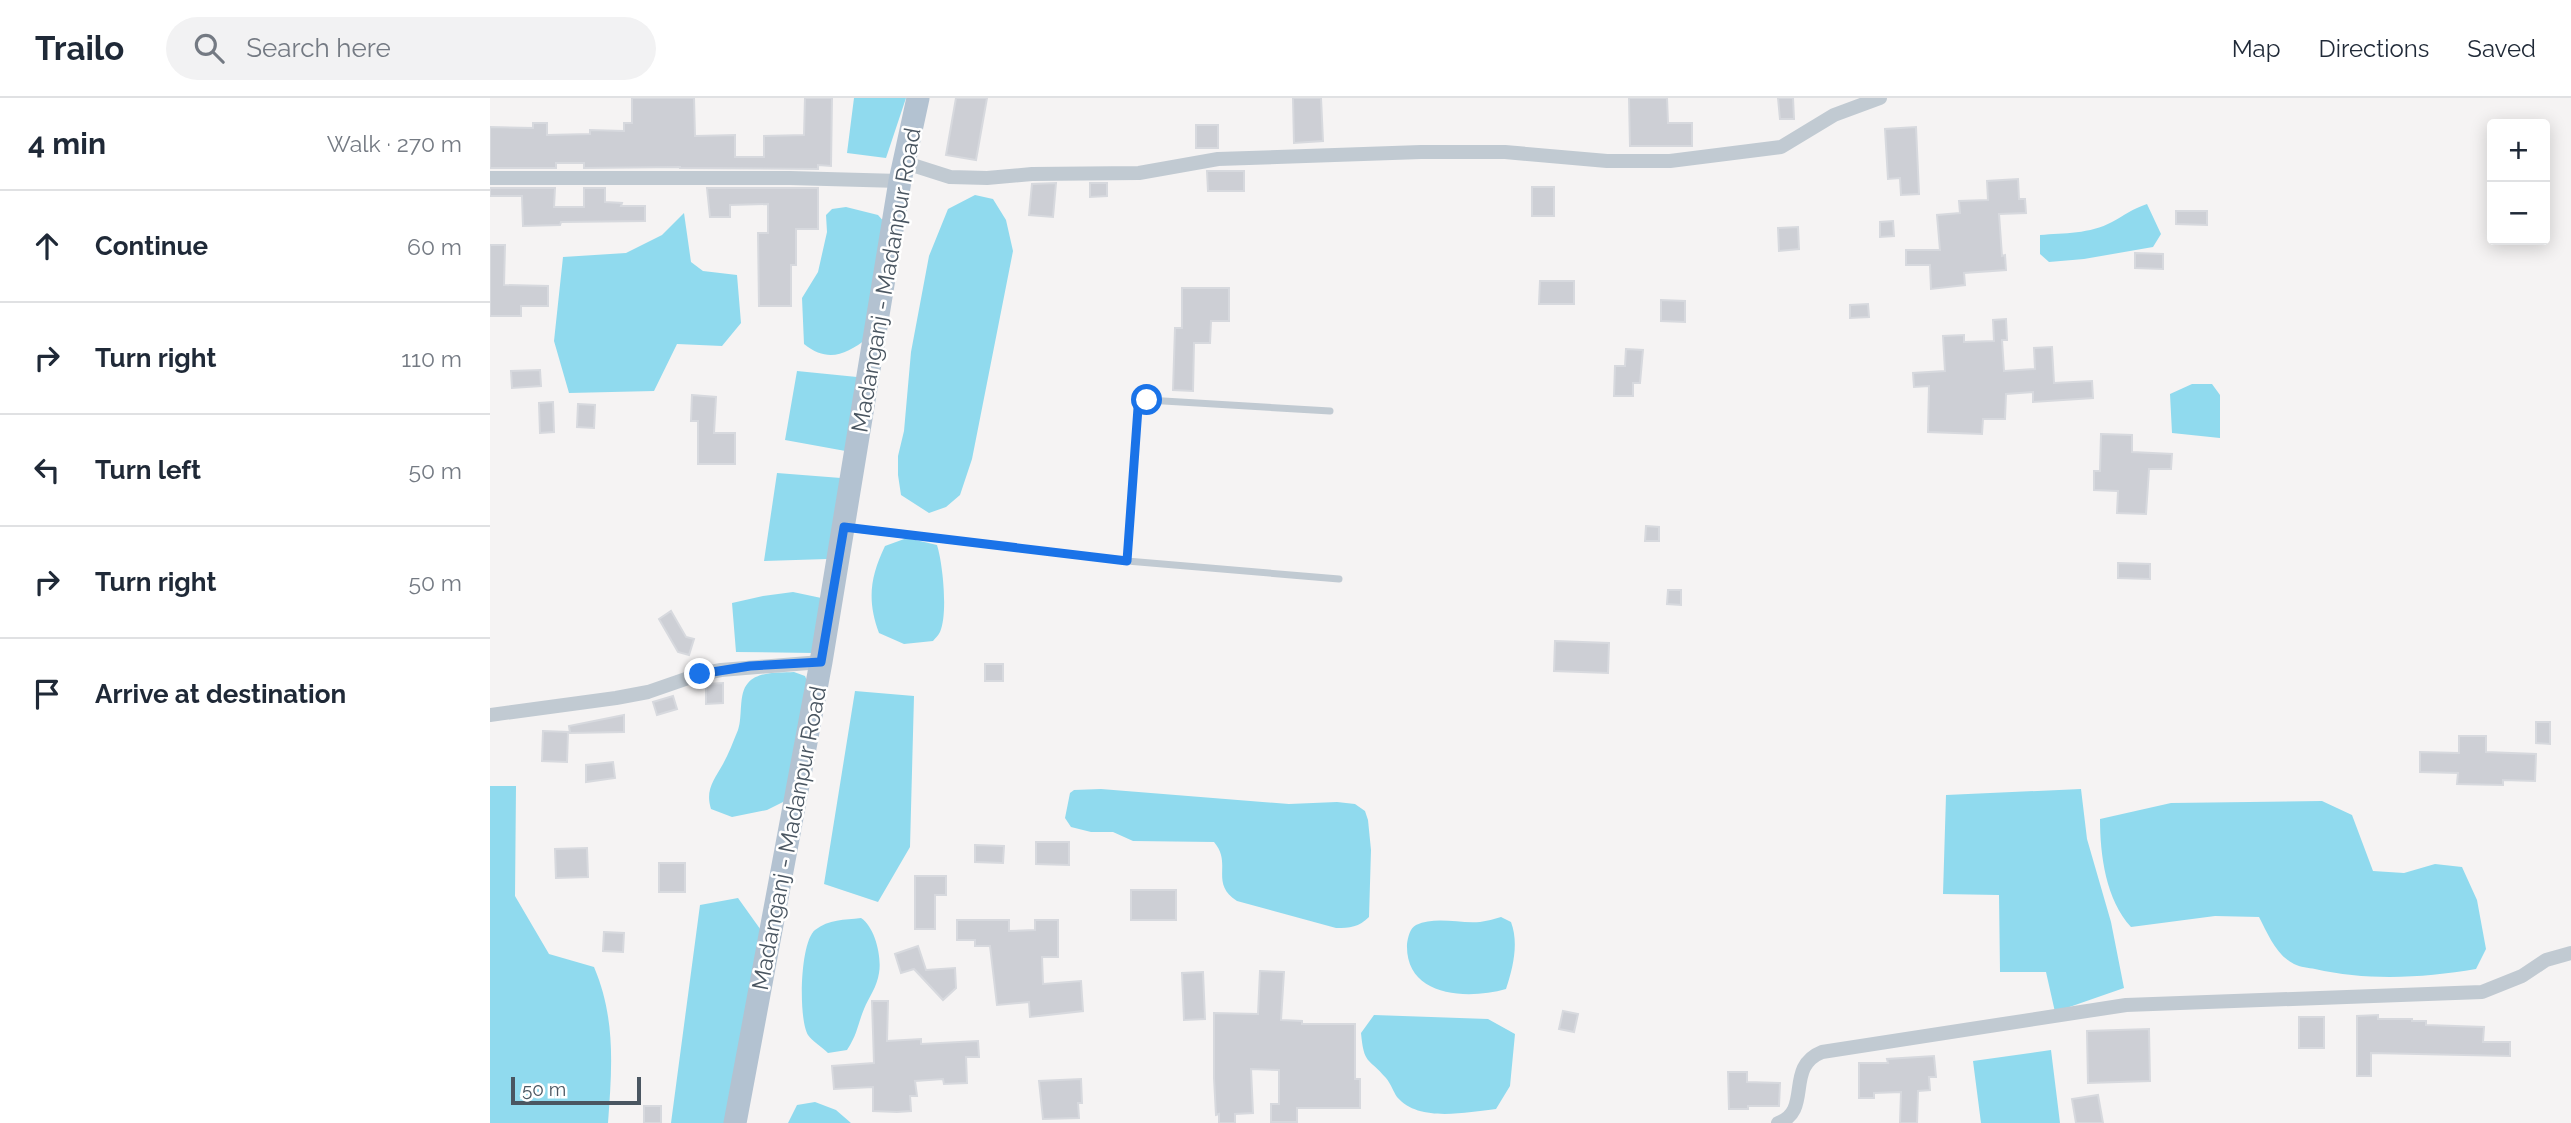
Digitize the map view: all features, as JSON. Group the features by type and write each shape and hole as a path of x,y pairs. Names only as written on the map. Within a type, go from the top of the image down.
{"main road":[{"name":"Madanganj - Madanpur Road","path":"735,1123 821,662 903,172 918,98"}],"street":[{"path":"490,178 790,178 903,172 986,178 1032,174 1139,173 1217,159 1421,152 1505,152 1607,161 1670,161 1781,147 1834,114 1880,98"},
{"path":"490,715 648,692 700,674 721,670 821,662"},
{"path":"1778,1123 1788,1119 1794,1112 1804,1065 1811,1057 1822,1052 2126,1005 2482,992 2522,976 2546,960 2571,953"}],"lane":[{"path":"1127,561 1140,402 1147,400 1330,411"},
{"path":"844,527 1127,561 1339,579"}],"water":[{"path":"854,98 906,98 886,158 847,153"},
{"path":"975,195 993,199 1006,220 1013,251 972,459 960,495 946,507 929,513 901,495 898,475 911,352 929,256 948,209"},
{"path":"2147,204 2161,234 2153,247 2049,262 2040,254 2040,235 2095,229"},
{"path":"846,207 878,215 886,224 868,338 852,349 829,355 804,344 802,298 818,272 827,232 826,215 832,209"},
{"path":"684,213 691,262 703,271 737,275 741,323 722,346 677,344 654,391 569,393 554,341 563,257 626,253 662,235"},
{"path":"797,371 857,377 851,452 785,440"},
{"path":"2192,384 2212,384 2220,395 2220,438 2172,433 2170,394"},
{"path":"777,473 841,478 827,559 764,561"},
{"path":"907,538 937,545 943,576 944,613 940,632 933,641 904,644 879,633 875,621 872,589 880,557 885,546"},
{"path":"793,592 826,599 814,653 736,652 732,603"},
{"path":"794,672 805,676 808,683 787,800 767,810 732,817 711,809 710,791 738,730 742,699 748,683 757,676"},
{"path":"855,691 914,696 910,847 878,902 824,884"},
{"path":"490,786 516,786 515,896 549,954 594,967 601,986 611,1044 608,1123 490,1123"},
{"path":"1101,789 1289,804 1355,804 1365,811 1368,820 1371,850 1369,917 1354,926 1336,928 1237,901 1224,887 1222,858 1214,842 1133,841 1113,832 1091,832 1071,827 1065,818 1070,793 1074,790"},
{"path":"2081,789 2087,839 2111,922 2124,988 2055,1012 2046,972 2000,972 1999,895 1943,894 1946,795"},
{"path":"2322,801 2352,815 2373,871 2404,873 2435,864 2462,867 2477,900 2486,949 2476,969 2396,977 2335,973 2299,966 2288,960 2273,944 2259,917 2215,916 2131,927 2122,916 2106,876 2100,819 2171,803"},
{"path":"738,898 763,933 730,1123 671,1123 700,905"},
{"path":"1501,917 1511,922 1515,938 1513,964 1506,989 1457,994 1427,984 1416,975 1409,962 1407,944 1414,926 1432,921 1480,922"},
{"path":"861,918 870,928 876,943 880,966 878,978 847,1050 828,1053 808,1035 805,1026 802,981 806,949 810,937 820,926"},
{"path":"1374,1015 1488,1019 1515,1034 1510,1086 1496,1109 1444,1114 1430,1113 1406,1105 1365,1056 1361,1033"},
{"path":"2051,1050 2060,1123 1981,1123 1973,1061"},
{"path":"815,1102 836,1110 851,1123 788,1123 797,1105"}],"building":[{"path":"632,98 694,98 695,136 735,135 735,157 764,157 764,136 804,135 805,98 832,98 831,166 818,165 818,169 584,168 584,163 556,163 556,168 490,168 490,127 533,128 533,123 547,123 547,135 590,134 590,130 624,131 624,123 632,123"},
{"path":"956,98 987,98 976,160 946,155"},
{"path":"1293,98 1321,98 1323,141 1294,143"},
{"path":"1629,98 1667,98 1668,123 1692,123 1692,146 1630,146"},
{"path":"1778,98 1793,98 1794,119 1780,119"},
{"path":"1196,125 1218,125 1218,148 1196,148"},
{"path":"1916,127 1919,194 1901,195 1900,178 1888,179 1885,129"},
{"path":"1207,171 1244,171 1244,191 1208,191"},
{"path":"2018,179 2019,199 2025,199 2026,213 1999,214 2002,256 2005,255 2006,270 1964,273 1965,285 1931,289 1930,265 1906,265 1906,250 1940,250 1937,215 1960,213 1959,201 1988,200 1987,181"},
{"path":"1056,183 1053,217 1029,215 1032,184"},
{"path":"1090,183 1107,183 1107,196 1090,197"},
{"path":"1532,187 1554,187 1554,216 1532,216"},
{"path":"490,188 555,188 554,207 584,207 584,188 605,188 605,202 622,203 621,206 645,206 645,221 561,222 560,225 523,226 522,196 490,196"},
{"path":"707,188 818,188 818,229 796,229 796,265 791,265 791,306 759,306 758,233 768,233 768,204 730,205 730,217 710,217"},
{"path":"2176,211 2207,211 2207,225 2176,224"},
{"path":"1893,221 1894,236 1880,237 1880,222"},
{"path":"1798,227 1799,249 1779,251 1778,228"},
{"path":"490,245 505,245 504,285 548,286 548,306 521,306 521,316 490,316"},
{"path":"2135,253 2163,254 2163,269 2135,268"},
{"path":"1540,281 1574,281 1574,304 1539,304"},
{"path":"1182,288 1229,288 1229,321 1211,321 1210,343 1194,343 1193,391 1173,390 1175,328 1182,328"},
{"path":"1661,300 1685,301 1685,322 1661,321"},
{"path":"1868,304 1869,317 1850,318 1850,305"},
{"path":"2006,319 2007,340 2002,340 2004,371 2035,369 2034,348 2052,347 2054,383 2092,381 2093,398 2033,402 2033,392 2006,394 2005,419 1983,419 1982,434 1928,432 1929,386 1914,387 1913,373 1945,371 1943,336 1964,335 1964,342 1994,341 1993,320"},
{"path":"1626,349 1643,350 1640,383 1633,383 1633,396 1614,396 1615,366 1625,366"},
{"path":"540,370 541,386 512,388 511,371"},
{"path":"692,395 716,397 714,433 735,433 735,464 698,464 698,421 691,421"},
{"path":"553,402 554,432 540,433 539,403"},
{"path":"578,404 595,405 594,428 577,427"},
{"path":"2101,434 2132,435 2132,452 2172,454 2171,469 2149,469 2146,514 2117,513 2118,491 2094,490 2094,471 2100,471"},
{"path":"1646,526 1659,527 1659,541 1645,541"},
{"path":"2118,563 2150,564 2150,579 2118,578"},
{"path":"1668,590 1681,590 1681,605 1667,604"},
{"path":"671,611 686,637 694,639 689,655 678,652 659,619"},
{"path":"1555,641 1609,643 1608,673 1554,671"},
{"path":"985,664 1003,664 1003,681 985,681"},
{"path":"723,683 723,703 706,704 706,684"},
{"path":"673,696 677,709 657,715 653,702"},
{"path":"624,715 624,732 570,733 569,726"},
{"path":"2536,722 2550,722 2550,744 2536,743"},
{"path":"543,731 568,732 567,762 542,761"},
{"path":"2459,736 2486,736 2486,752 2536,754 2535,781 2503,780 2503,785 2457,784 2458,773 2420,772 2420,752 2459,753"},
{"path":"613,762 615,778 586,782 586,765"},
{"path":"1036,842 1069,842 1069,865 1036,864"},
{"path":"975,845 1004,846 1003,863 975,862"},
{"path":"587,848 588,877 556,878 555,849"},
{"path":"659,863 685,863 685,892 659,892"},
{"path":"915,876 946,876 946,895 935,895 935,929 915,929"},
{"path":"1131,890 1176,890 1176,920 1131,920"},
{"path":"957,920 1009,920 1009,931 1035,930 1035,920 1058,920 1058,957 1042,957 1043,984 1081,981 1083,1011 1030,1017 1029,1002 997,1005 990,946 975,946 975,940 957,940"},
{"path":"604,932 624,933 623,952 603,951"},
{"path":"918,946 926,970 955,968 956,988 943,1000 914,969 901,973 895,954"},
{"path":"1260,971 1284,972 1281,1020 1302,1021 1302,1024 1355,1024 1355,1079 1360,1079 1360,1108 1297,1108 1297,1122 1271,1122 1271,1104 1279,1104 1279,1070 1251,1069 1253,1113 1235,1114 1235,1123 1219,1123 1214,1078 1214,1013 1258,1014"},
{"path":"1203,972 1205,1019 1184,1020 1182,973"},
{"path":"872,1001 888,1001 887,1041 921,1039 921,1044 978,1041 979,1057 966,1057 967,1083 944,1084 943,1079 915,1081 917,1096 910,1096 911,1111 897,1112 873,1111 873,1087 834,1089 832,1066 874,1063"},
{"path":"1563,1011 1578,1014 1574,1032 1559,1029"},
{"path":"2378,1015 2378,1019 2426,1021 2426,1025 2484,1027 2483,1042 2510,1042 2510,1056 2371,1053 2371,1076 2357,1076 2357,1016"},
{"path":"2299,1017 2324,1017 2324,1048 2299,1048"},
{"path":"2149,1029 2150,1081 2088,1083 2087,1031"},
{"path":"1934,1056 1936,1077 1929,1077 1930,1090 1918,1091 1917,1123 1900,1123 1901,1092 1874,1093 1874,1098 1859,1098 1859,1063 1888,1063 1887,1059"},
{"path":"1728,1072 1747,1072 1747,1082 1780,1083 1779,1106 1729,1109"},
{"path":"1081,1079 1082,1103 1078,1103 1079,1118 1043,1119 1039,1081"},
{"path":"2098,1095 2103,1123 2076,1123 2072,1099"},
{"path":"644,1106 661,1106 661,1123 644,1123"}],"route":[{"path":"700,674 750,666 821,662 844,527 1127,561 1138,408 1140,402 1147,400"}]}
